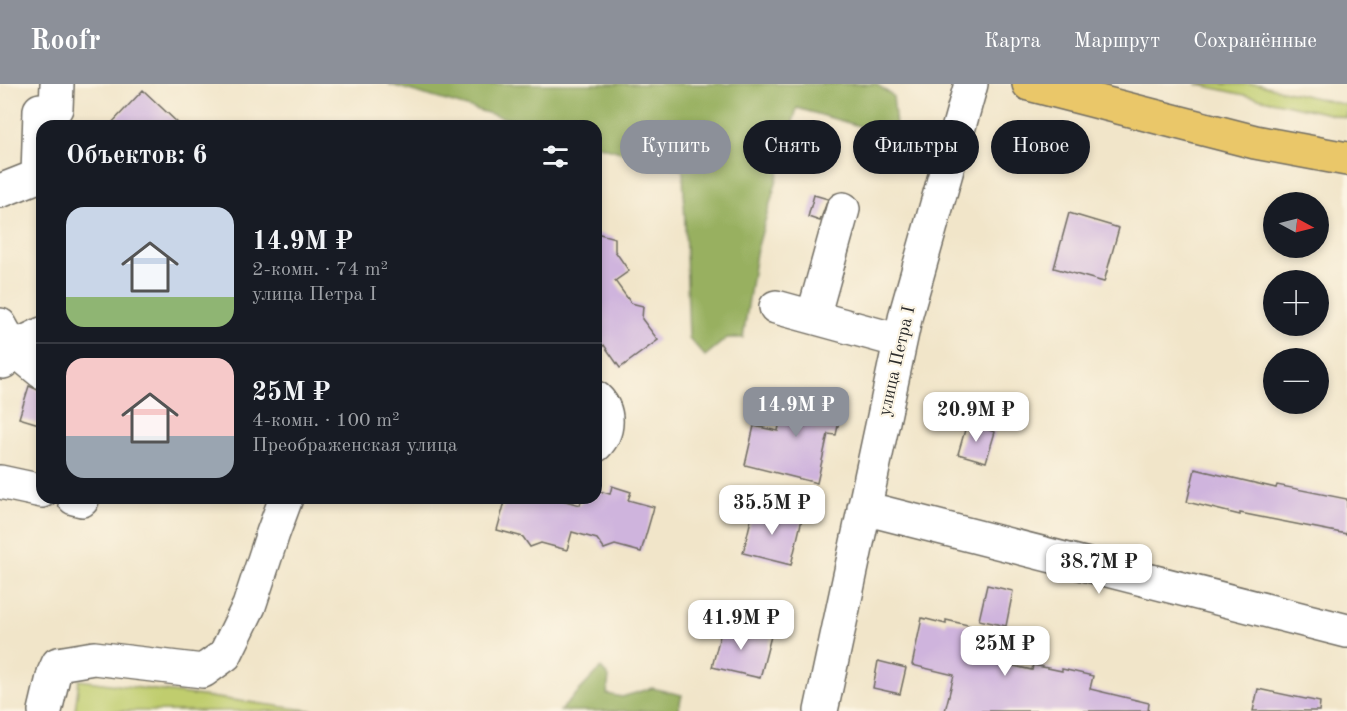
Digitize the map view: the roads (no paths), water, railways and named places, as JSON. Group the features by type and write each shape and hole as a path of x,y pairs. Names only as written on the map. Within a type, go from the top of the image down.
{"main road":[{"path":"1029,84 1255,142 1347,159"}],"street":[{"path":"40,120 40,110 56,108 57,84"},
{"name":"улица Петра I","path":"821,711 906,314 971,84"},
{"path":"0,191 36,177"},
{"path":"813,317 843,209"},
{"path":"776,307 900,341"},
{"path":"14,343 36,366"},
{"path":"602,407 607,420 602,437"},
{"path":"0,482 36,490"},
{"path":"45,711 58,664 94,658 203,670 225,655 249,606 284,504"},
{"path":"864,508 1347,631"}]}
